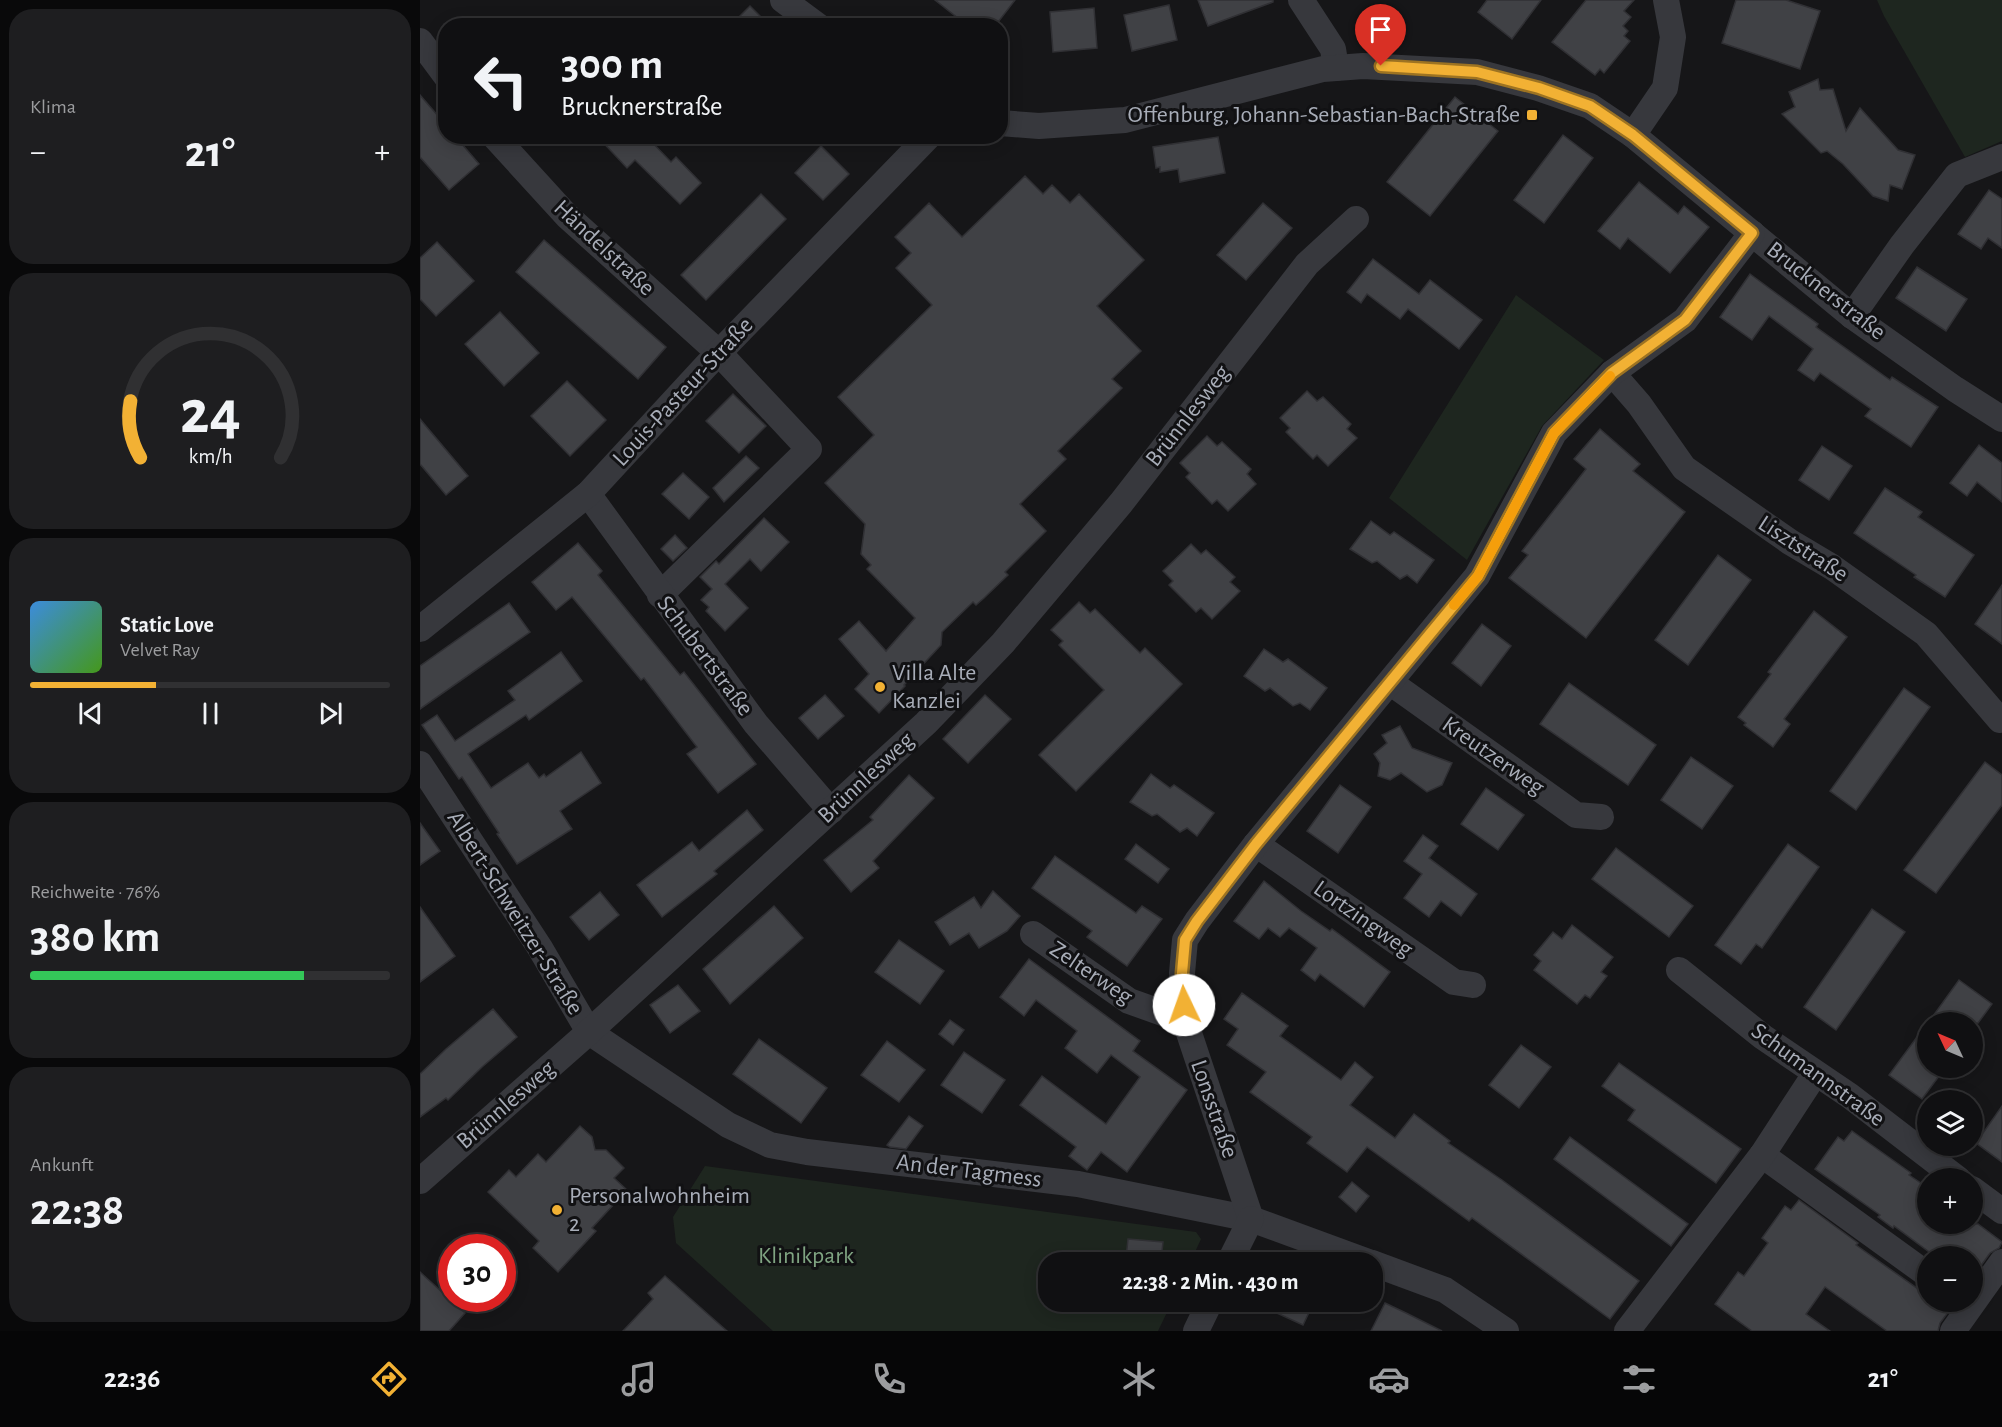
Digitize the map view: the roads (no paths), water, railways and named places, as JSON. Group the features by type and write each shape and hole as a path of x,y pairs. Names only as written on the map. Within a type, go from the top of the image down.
{"street":[{"path":"783,0 807,18"},
{"path":"1301,0 1333,50 1336,68"},
{"path":"1633,135 1665,88 1673,37 1666,0"},
{"path":"420,41 438,65"},
{"name":"Brucknerstraße","path":"1008,124 1039,126 1125,120 1323,69 1364,66 1477,72 1539,88 1590,106 1633,135 1852,316 1955,389 2002,419"},
{"name":"Händelstraße","path":"501,144 567,216 719,353 809,449 660,595"},
{"name":"Louis-Pasteur-Straße","path":"420,629 588,494 719,353 921,144"},
{"path":"1852,316 1902,245 1957,175 2002,157"},
{"name":"Brünnlesweg","path":"420,1180 589,1032 926,723 1003,643 1121,503 1307,264 1356,219"},
{"name":"Lonsstraße","path":"1251,1219 1185,1021 1182,973 1185,940 1256,844 1478,576 1554,433 1612,373 1685,320 1752,233"},
{"name":"Lisztstraße","path":"1612,373 1639,404 1684,468 1790,542 1832,567 1926,634 2000,720"},
{"name":"Schubertstraße","path":"588,494 756,724 831,811"},
{"name":"Kreutzerweg","path":"1391,683 1576,814 1601,817"},
{"name":"Albert-Schweitzer-Straße","path":"420,764 540,948 589,1032"},
{"name":"Lortzingweg","path":"1256,844 1454,982 1473,985"},
{"name":"Zelterweg","path":"1033,934 1129,1001 1185,1021"},
{"name":"Schumannstraße","path":"1679,970 1763,1037 1850,1096 1944,1168"},
{"name":"An der Tagmess","path":"589,1032 728,1125 770,1145 807,1152 1078,1184 1251,1219 1342,1252"},
{"path":"1627,1331 1762,1155 1815,1074"},
{"path":"1762,1155 1917,1267"},
{"path":"1983,1198 2002,1211"},
{"path":"1234,1252 1251,1219"},
{"path":"1953,1331 2002,1262"},
{"name":"An der Tagmess","path":"1383,1267 1445,1290 1506,1331"},
{"path":"1196,1331 1205,1312"}],"place":[{"name":"Offenburg, Johann-Sebastian-Bach-Straße","path":"1532,115"},
{"name":"Villa Alte Kanzlei","path":"880,687"},
{"name":"Personalwohnheim 2","path":"557,1210"}],"park label":[{"name":"Klinikpark","path":"806,1256"}]}
